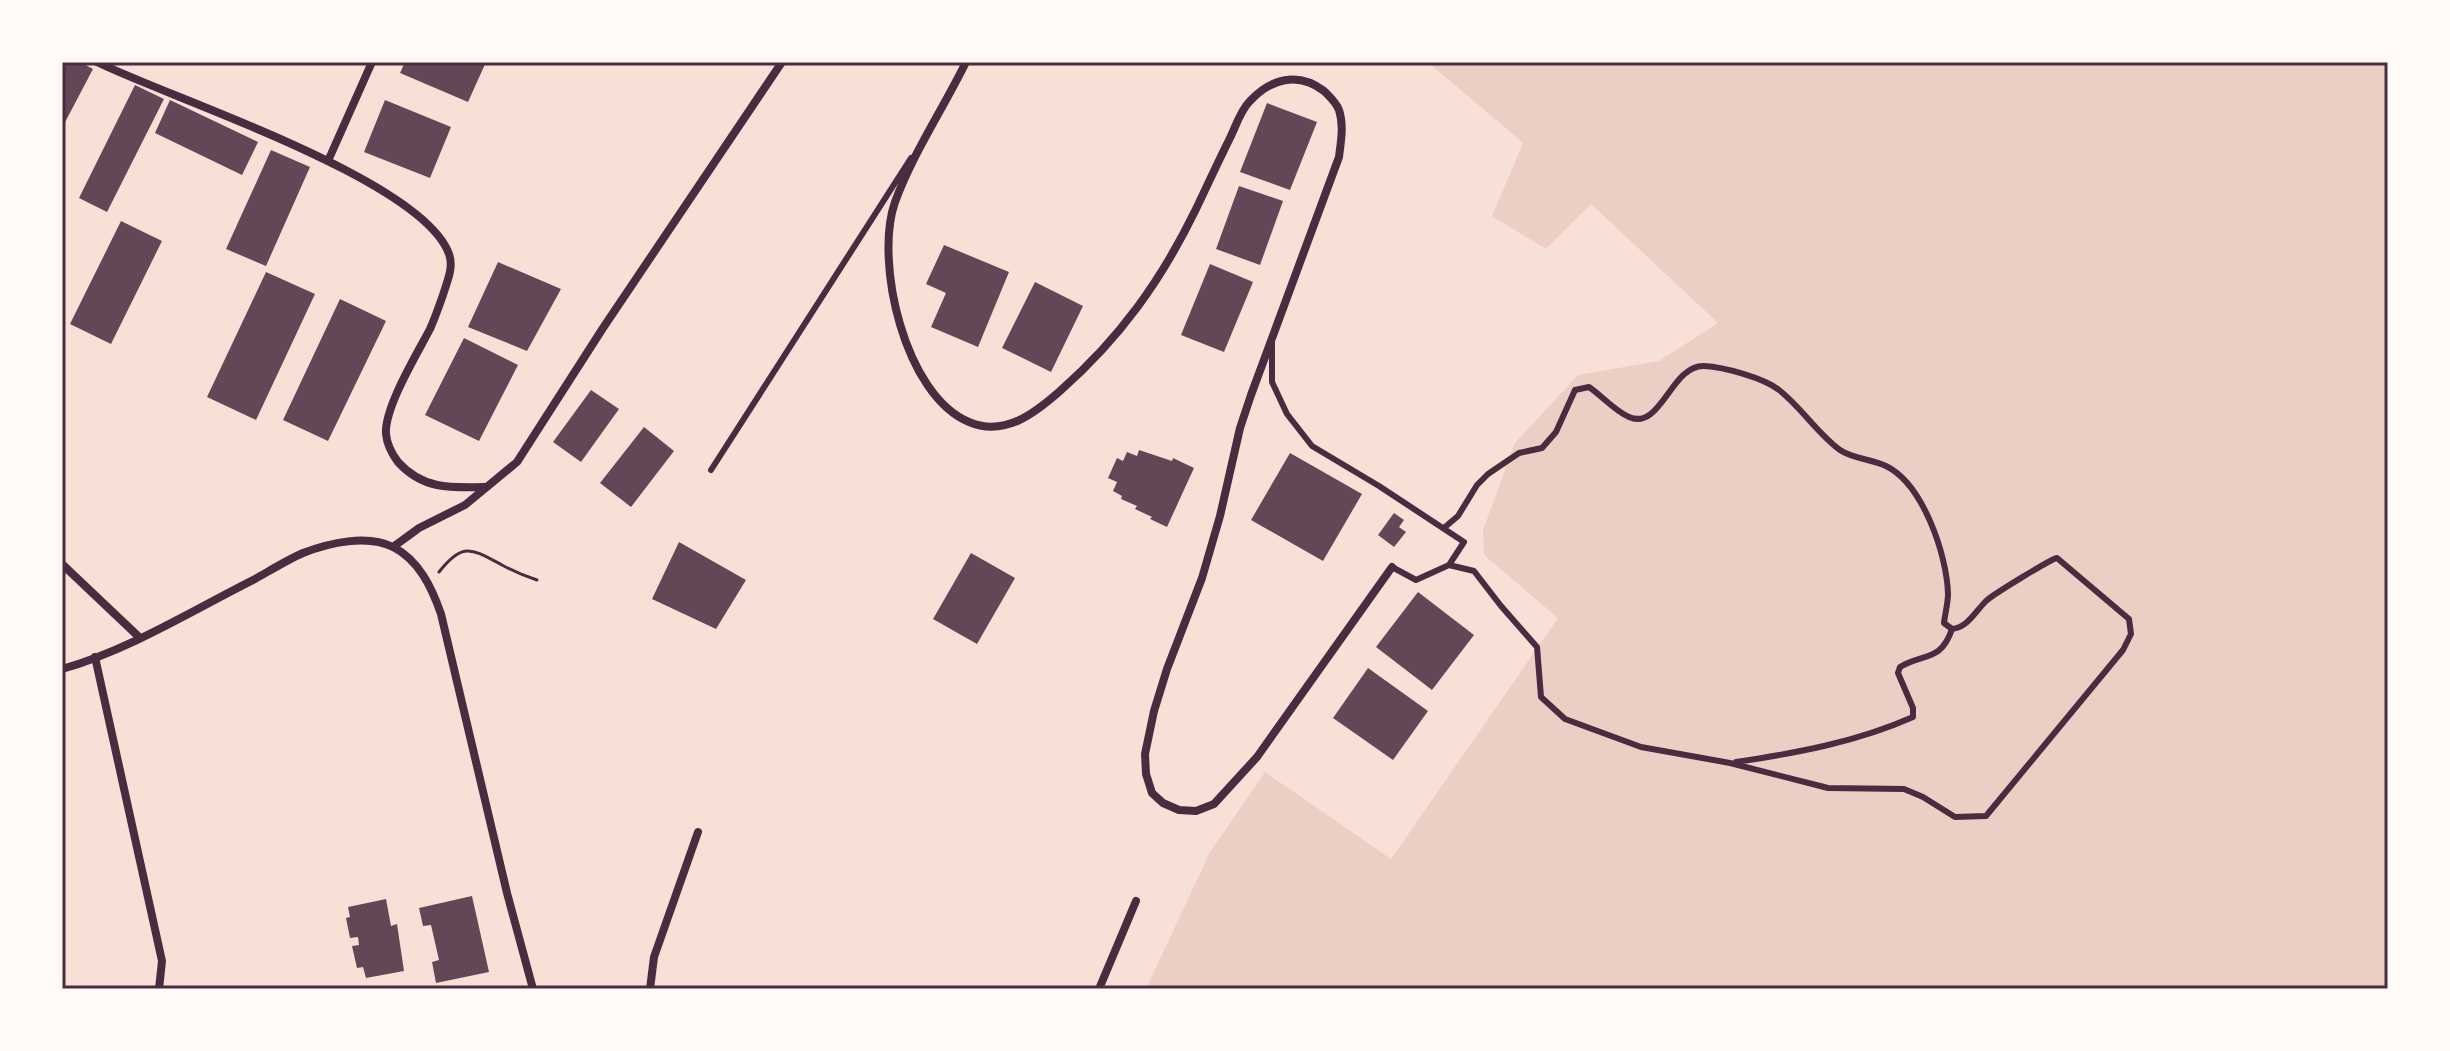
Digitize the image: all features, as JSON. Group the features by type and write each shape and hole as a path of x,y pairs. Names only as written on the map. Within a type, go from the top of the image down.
{"street":[{"path":"328,161 372,62"},
{"path":"393,547 419,528 465,505 517,462 782,62"},
{"path":"966,62 922,141 895,202 888,247 903,339 914,363 944,404 963,420 985,427 998,427 1025,418 1051,399 1105,349 1124,326 1171,258 1249,102 1276,81 1288,78 1317,86 1338,106 1342,126 1339,157 1240,428 1202,578 1167,669 1147,737 1146,774 1152,793 1163,803 1179,810 1196,811 1214,804 1257,757 1392,567"},
{"path":"104,63 328,161 410,208 439,235 451,263 450,275 432,324 387,419 386,434 391,453 422,482 441,488 487,487"},
{"path":"62,669 139,637 303,553 334,544 366,541 393,547 416,566 431,586 441,614 503,880 533,989"},
{"path":"62,564 139,637"},
{"path":"95,657 162,961 159,989"},
{"path":"650,989 654,957 698,832"},
{"path":"1099,989 1136,901"}],"lane":[{"path":"711,470 922,141"},
{"path":"1272,339 1272,382 1287,414 1312,446 1445,527 1464,542 1449,565 1416,580 1392,567"},
{"path":"1445,527 1458,516 1477,485 1488,474 1519,453 1542,448 1556,432 1575,390 1589,387 1629,417 1641,418 1657,408 1687,370 1704,366 1725,369 1778,389 1842,452 1888,467 1919,497 1945,568 1948,598 1944,623 1952,629"},
{"path":"1449,565 1474,571 1537,647 1541,697 1565,719 1641,747 1730,763 1828,788 1904,789 1955,817 1986,816 2123,650 2131,634 2129,619 2057,558 2048,559 2032,573 1988,599 1966,623 1952,629 1948,640 1933,656 1900,667 1898,673 1913,708 1913,717 1877,731 1805,751 1730,763"}],"path":[{"path":"431,586 446,562 464,549 477,550 511,570 537,580"}],"shaded area":[{"path":"1428,62 2388,62 2388,989 1146,989 1210,852 1265,772 1391,859 1558,618 1484,555 1483,530 1515,443 1578,375 1659,361 1718,323 1591,204 1546,249 1492,216 1523,143"}],"building":[{"path":"62,62 80,62 93,69 62,128"},
{"path":"405,62 486,62 468,102 400,73"},
{"path":"135,85 164,99 107,212 79,198"},
{"path":"170,100 258,142 242,175 155,133"},
{"path":"385,100 451,127 430,178 364,152"},
{"path":"1267,103 1317,122 1290,190 1240,172"},
{"path":"271,150 310,167 266,266 226,249"},
{"path":"1239,186 1283,201 1260,265 1216,249"},
{"path":"121,221 162,241 111,344 70,324"},
{"path":"944,245 1009,272 978,347 931,327 946,293 926,284"},
{"path":"498,262 561,289 527,351 468,327"},
{"path":"1210,264 1253,282 1224,352 1181,335"},
{"path":"266,272 315,294 256,420 207,397"},
{"path":"1035,282 1083,306 1051,372 1002,348"},
{"path":"340,299 386,321 328,441 283,420"},
{"path":"464,338 518,365 479,441 425,415"},
{"path":"591,390 619,409 581,462 553,442"},
{"path":"644,427 674,451 631,507 600,483"},
{"path":"1139,450 1172,461 1173,458 1194,468 1167,527 1121,499 1122,496 1113,491 1117,482 1108,478 1117,458 1123,461 1127,452 1137,456"},
{"path":"1290,453 1362,494 1323,561 1251,520"},
{"path":"1394,513 1404,520 1399,527 1406,532 1394,547 1378,535"},
{"path":"679,542 746,580 716,629 652,599"},
{"path":"971,553 1015,578 977,644 933,619"},
{"path":"1418,592 1474,635 1432,690 1376,647"},
{"path":"1368,668 1428,711 1393,760 1333,718"},
{"path":"472,896 489,972 436,983 432,962 439,960 431,925 423,926 419,908"},
{"path":"386,899 391,926 397,924 404,971 366,978 363,967 357,968 352,946 359,945 358,937 350,938 346,918 350,917 348,907"}]}
